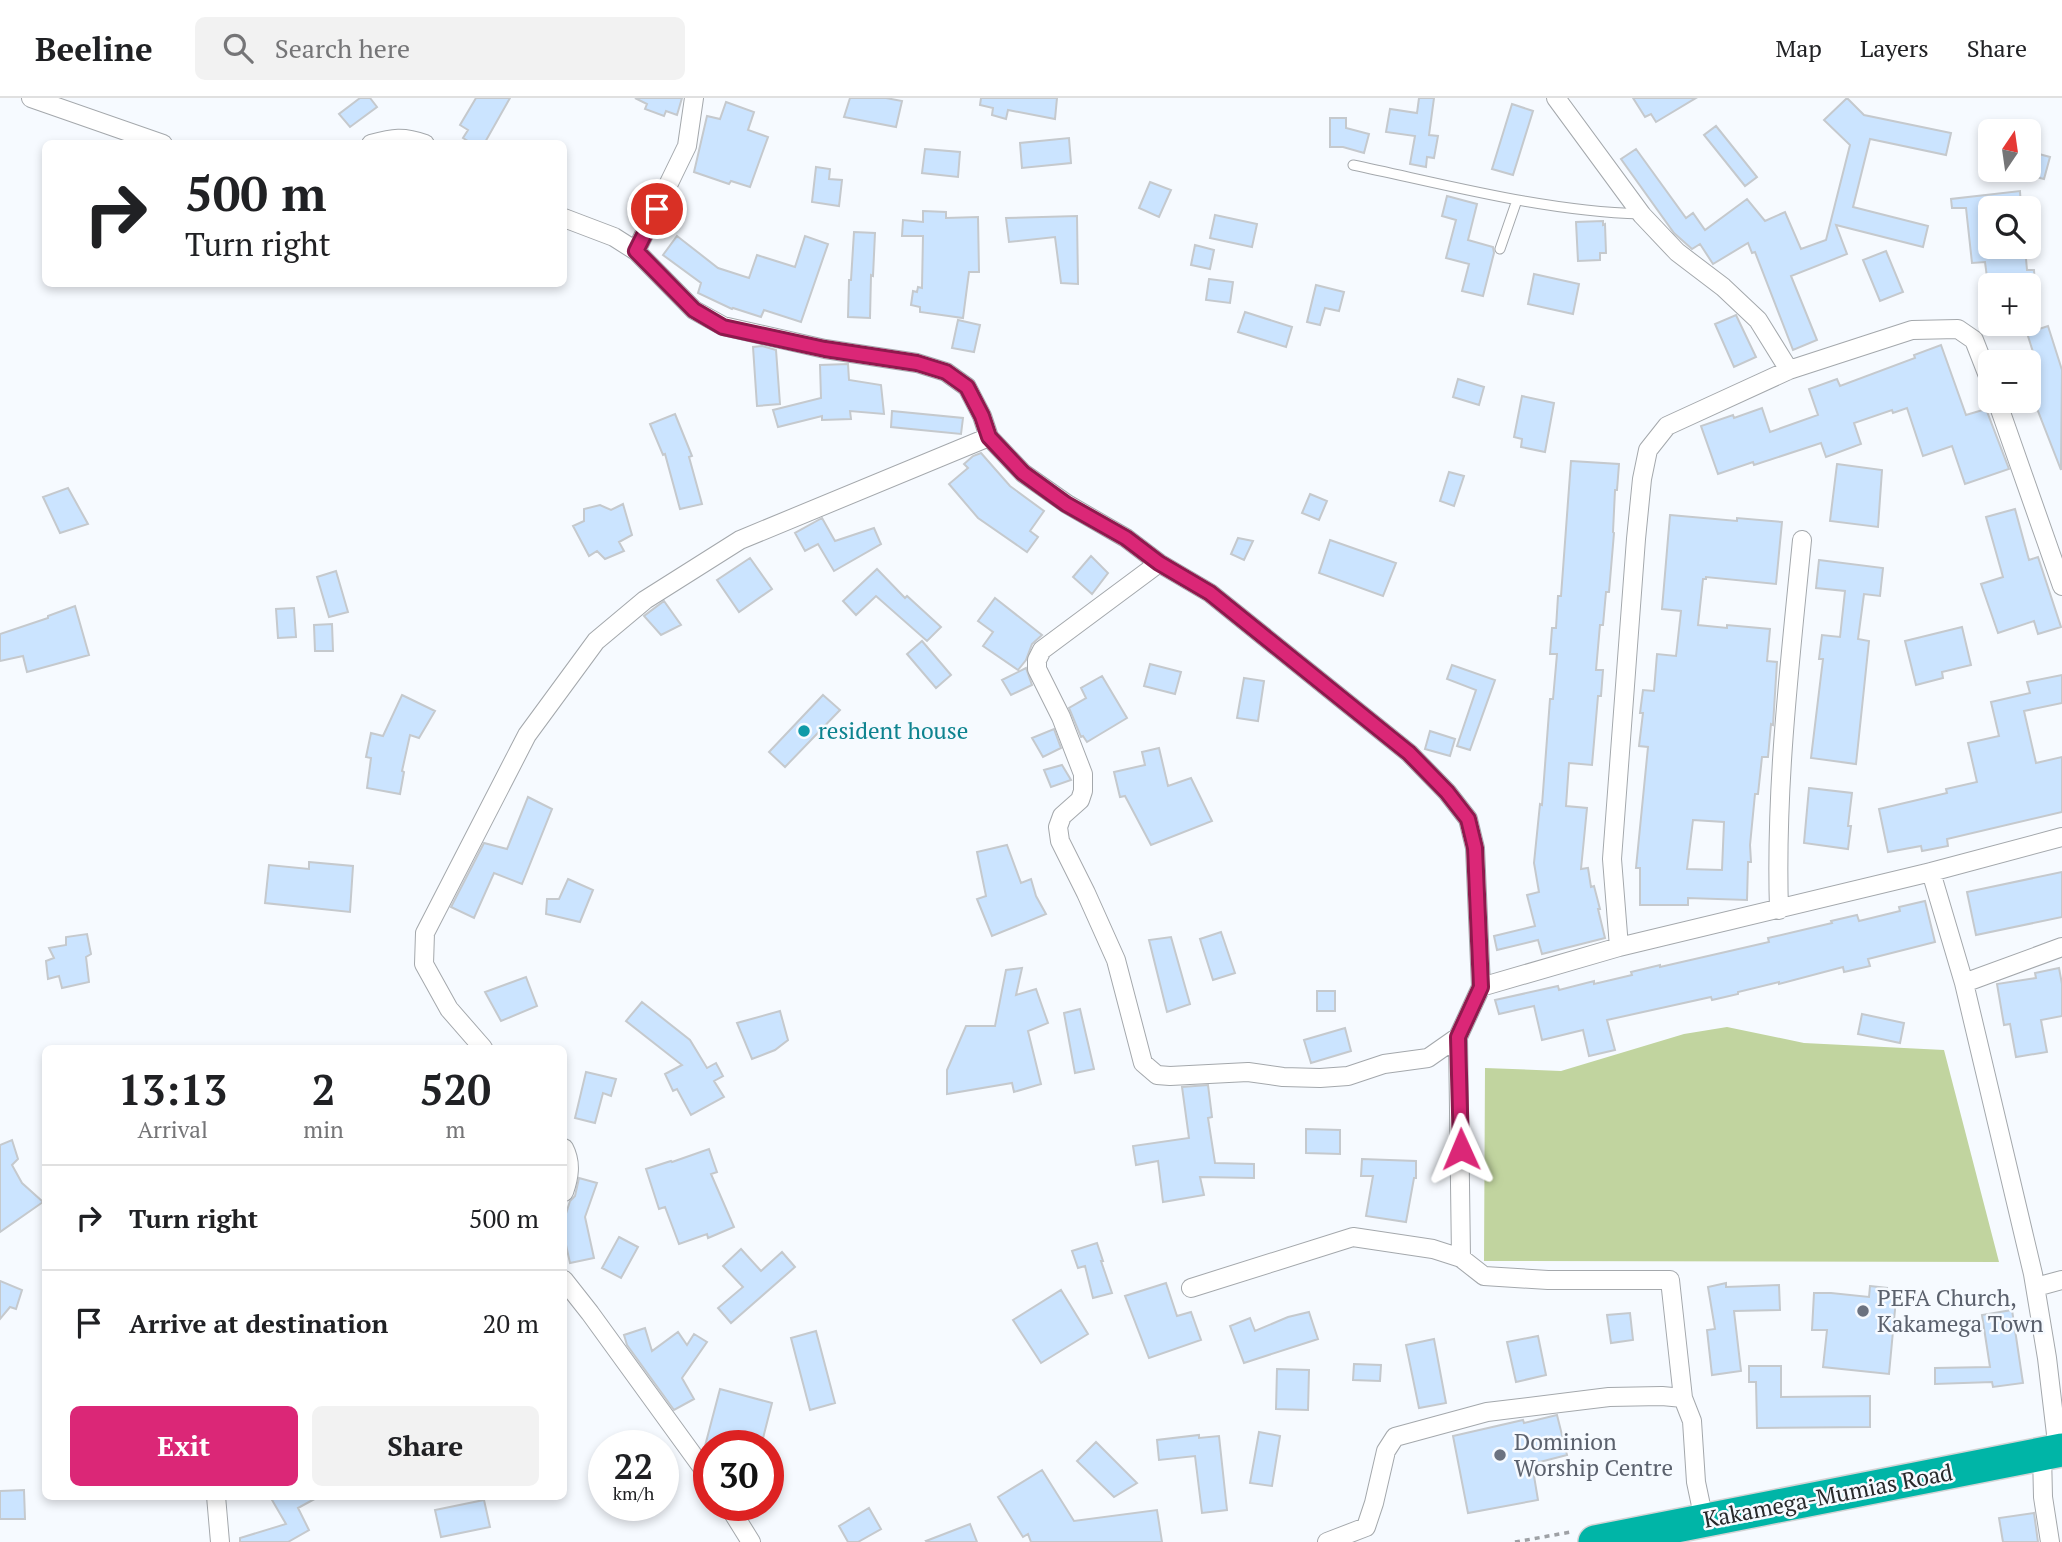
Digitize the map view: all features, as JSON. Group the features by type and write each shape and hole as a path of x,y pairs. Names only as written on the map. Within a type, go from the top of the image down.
{"highway":[{"name":"Kakamega-Mumias Road","path":"1595,1542 2054,1452"}],"street":[{"path":"31,98 152,140"},
{"path":"636,251 687,146 694,98"},
{"path":"1556,98 1642,215 1677,251 1723,287 1758,320 1788,370"},
{"path":"386,140 415,140"},
{"path":"567,219 614,237 636,251 694,310 723,327 825,349 917,363 946,372 967,387 989,437 1023,473 1066,504 1126,538 1159,563 1210,593 1409,753 1447,792 1468,819 1475,848 1481,987 1458,1037 1461,1258"},
{"path":"1619,947 1612,859 1636,539 1648,450 1668,426 1788,370 1912,330 1958,329 1975,340 1979,350"},
{"path":"2001,413 2062,586"},
{"path":"480,1045 449,1009 424,964 425,933 527,735 596,641 645,600 740,540 989,437"},
{"path":"1779,910 1777,855 1788,681 1802,540"},
{"path":"1159,563 1042,650 1037,660 1037,669 1061,717 1083,774 1080,800 1062,816 1058,827 1060,841 1116,960 1143,1063 1157,1074 1170,1076 1248,1072 1283,1077 1348,1076 1384,1064 1429,1058 1458,1037"},
{"path":"1481,987 1619,947 1779,910 2062,837"},
{"path":"1931,872 1964,983 2036,1287 2047,1358 2054,1452 2043,1497 2050,1542"},
{"path":"1964,983 2062,947"},
{"path":"567,1159 570,1177 567,1184"},
{"path":"1191,1288 1353,1237 1433,1249 1461,1258 1484,1276 1591,1281 1670,1280 1683,1398 1692,1421 1696,1482 1704,1520"},
{"path":"2036,1287 2062,1280"},
{"path":"567,1284 693,1455"},
{"path":"1327,1542 1366,1527 1386,1451 1395,1437 1486,1412 1609,1397 1683,1398"},
{"path":"216,1500 220,1542"},
{"path":"738,1521 751,1542"}],"lane":[{"path":"1353,164 1517,200 1605,213 1642,215"},
{"path":"1500,249 1517,200"}],"green space":[{"path":"1727,1027 1804,1043 1944,1050 1999,1262 1484,1261 1485,1068 1561,1071 1684,1034"}],"building":[{"path":"360,98 370,98 377,107 350,127 339,114"},
{"path":"476,98 510,98 486,140 466,140 463,138 468,130 460,125"},
{"path":"635,98 682,98 677,115 666,111 664,116 645,109 647,104"},
{"path":"850,98 902,101 896,127 844,117"},
{"path":"981,98 1057,98 1055,119 1008,110 1006,119 992,115 993,108 980,105"},
{"path":"1419,98 1434,98 1429,135 1438,136 1434,158 1427,157 1426,167 1410,164 1415,136 1386,132 1390,109 1417,113"},
{"path":"1633,98 1696,98 1656,122 1651,114 1645,117"},
{"path":"1847,98 1864,115 1951,133 1946,155 1870,139 1853,207 1928,226 1923,247 1836,225 1847,254 1791,276 1817,340 1793,350 1755,252 1752,253 1748,243 1713,264 1700,244 1692,249 1674,233 1621,159 1636,149 1686,218 1693,213 1705,230 1747,199 1765,221 1785,212 1801,249 1826,240 1850,145 1824,120"},
{"path":"726,102 754,112 748,130 768,137 750,187 731,181 729,184 694,172 707,116 720,119"},
{"path":"1512,104 1533,111 1513,175 1492,169"},
{"path":"1330,118 1346,118 1346,128 1369,134 1364,153 1343,147 1330,147"},
{"path":"1716,126 1757,177 1745,186 1704,135"},
{"path":"1069,138 1071,163 1022,168 1020,143"},
{"path":"925,149 960,152 958,177 922,173"},
{"path":"2041,155 2050,157 2044,179 2041,178"},
{"path":"816,167 830,169 829,179 842,180 839,206 812,202"},
{"path":"1150,182 1171,190 1159,217 1139,208"},
{"path":"2020,191 2020,196 1978,196 1978,259 2026,259 2027,270 2034,270 2034,273 1986,273 1985,262 1972,263 1966,208 1952,208 1951,199"},
{"path":"1447,196 1477,204 1468,240 1493,247 1494,253 1483,296 1462,291 1469,264 1446,258 1456,220 1442,216"},
{"path":"923,211 946,212 946,218 978,217 979,272 969,272 963,318 920,312 920,307 911,305 913,291 917,292 918,287 922,288 923,236 902,236 903,220 923,222"},
{"path":"1215,215 1257,224 1252,247 1210,238"},
{"path":"1077,216 1078,284 1061,283 1055,237 1009,242 1006,218"},
{"path":"1603,221 1606,253 1600,253 1600,260 1578,261 1576,222"},
{"path":"854,232 875,233 870,318 848,317"},
{"path":"677,236 718,268 749,278 757,255 795,267 805,236 828,244 801,322 764,310 761,317 732,309 698,293 701,283 663,255"},
{"path":"1195,245 1214,250 1210,269 1191,265"},
{"path":"1886,251 1903,292 1880,301 1863,260"},
{"path":"1534,274 1579,284 1573,314 1528,304"},
{"path":"1209,279 1233,282 1230,303 1206,300"},
{"path":"1316,285 1344,292 1339,311 1325,308 1320,325 1307,322"},
{"path":"1245,312 1292,327 1286,347 1238,332"},
{"path":"1736,315 1756,357 1734,367 1715,324"},
{"path":"958,320 980,325 974,352 952,348"},
{"path":"2048,326 2062,370 2061,470 2039,413 2041,413 2041,350 2032,350 2028,336 2041,336 2041,328"},
{"path":"1941,345 1966,415 1978,411 1988,413 2009,469 1965,484 1952,446 1923,456 1907,408 1893,413 1892,410 1854,423 1861,444 1826,457 1821,443 1718,474 1701,426 1762,408 1770,432 1818,415 1809,389 1837,379 1840,386 1915,358 1914,355"},
{"path":"762,346 776,350 780,404 757,406 753,347"},
{"path":"848,364 849,380 881,385 884,414 850,411 851,419 822,420 822,416 778,427 773,410 821,398 820,365"},
{"path":"1458,379 1484,387 1479,405 1453,397"},
{"path":"1522,396 1554,403 1545,452 1521,447 1522,439 1514,437"},
{"path":"892,411 963,418 961,434 891,427"},
{"path":"675,414 692,456 689,457 702,504 680,509 665,454 663,455 650,424"},
{"path":"981,453 1010,486 1044,511 1030,531 1038,537 1027,552 978,518 949,484 968,468 964,464"},
{"path":"1571,461 1619,464 1609,592 1606,592 1603,625 1600,625 1596,670 1603,670 1592,765 1569,763 1566,806 1587,808 1581,869 1588,868 1605,938 1542,954 1538,940 1497,950 1494,936 1535,926 1527,895 1539,892 1534,863 1540,804 1542,805 1550,699 1553,699 1557,654 1550,654 1552,628 1556,628 1558,596 1561,596"},
{"path":"1837,464 1882,470 1878,527 1830,521"},
{"path":"1449,472 1464,476 1454,506 1440,501"},
{"path":"68,488 88,524 60,533 43,497"},
{"path":"1310,494 1327,501 1319,520 1302,513"},
{"path":"623,504 632,535 619,542 624,551 605,559 597,551 589,556 573,526 584,521 584,509 600,505 611,510"},
{"path":"2015,509 2029,560 2038,557 2061,627 2038,634 2034,621 1998,633 1981,584 2003,577 1986,517"},
{"path":"1670,515 1782,522 1776,584 1706,577 1703,579 1698,625 1770,629 1767,661 1777,662 1768,757 1762,757 1758,794 1755,794 1747,900 1688,898 1688,905 1640,905 1640,868 1636,868 1648,747 1639,746 1643,690 1654,691 1657,654 1676,656 1681,611 1662,609","holes":["1693,820 1724,822 1722,870 1687,869"]},
{"path":"822,518 835,541 874,528 881,544 834,571 818,544 805,551 795,533"},
{"path":"1238,538 1253,541 1244,560 1231,554"},
{"path":"1330,540 1396,563 1383,596 1319,573"},
{"path":"1091,556 1108,573 1092,594 1073,577"},
{"path":"750,558 772,589 739,612 717,580"},
{"path":"1819,560 1883,568 1880,596 1864,594 1858,639 1869,641 1856,764 1811,758 1823,659 1819,659 1822,635 1840,637 1845,591 1816,588"},
{"path":"877,569 905,598 907,596 941,627 927,641 876,596 856,615 843,601"},
{"path":"336,571 348,612 329,617 317,577"},
{"path":"995,598 1042,635 1032,644 1026,660 1018,670 983,646 993,632 978,621"},
{"path":"664,601 681,625 661,635 644,616"},
{"path":"75,606 89,655 27,672 23,656 0,661 0,634"},
{"path":"294,608 296,637 278,638 276,609"},
{"path":"332,624 333,651 315,651 314,625"},
{"path":"1962,627 1971,665 1942,672 1943,678 1916,685 1905,641"},
{"path":"922,641 951,675 936,688 907,654"},
{"path":"1150,664 1181,672 1175,694 1144,686"},
{"path":"1452,665 1495,680 1470,750 1457,746 1476,690 1447,679"},
{"path":"1026,668 1032,685 1011,695 1002,680"},
{"path":"2062,675 2062,703 2024,711 2036,763 2062,757 2062,812 1947,839 1948,846 1922,851 1921,846 1888,852 1879,809 1947,793 1946,789 1977,782 1968,743 1999,736 1991,702 2030,693 2027,682"},
{"path":"1102,676 1127,718 1087,742 1081,737 1069,708 1086,698 1081,688"},
{"path":"1244,678 1264,681 1258,721 1237,718"},
{"path":"402,695 435,711 419,738 410,735 400,794 367,788 371,758 366,757 371,733 383,736"},
{"name":"resident house","path":"823,695 840,710 785,767 769,752"},
{"path":"1054,729 1061,748 1043,757 1032,738"},
{"path":"1430,731 1455,739 1450,756 1425,749"},
{"path":"1159,748 1168,786 1191,778 1212,821 1151,845 1125,796 1120,797 1114,772 1145,765 1142,752"},
{"path":"1062,765 1071,780 1051,787 1044,770"},
{"path":"1809,788 1852,793 1848,849 1804,843"},
{"path":"528,797 552,809 522,884 494,873 474,918 451,907 484,843 507,849"},
{"path":"1007,845 1021,883 1031,879 1036,896 1046,914 992,936 977,899 986,896 977,852"},
{"path":"309,862 353,866 350,912 265,903 269,865 309,869"},
{"path":"2062,872 2062,917 1976,935 1967,892"},
{"path":"568,879 593,890 580,922 546,914 547,899 559,899"},
{"path":"1925,901 1935,942 1868,959 1870,966 1844,972 1843,967 1712,1000 1711,997 1607,1020 1615,1050 1589,1056 1583,1030 1542,1040 1534,1006 1499,1014 1495,1000 1558,986 1559,990 1594,981 1594,984 1660,965 1769,942 1768,938 1832,923 1831,921 1857,915 1859,921 1900,911 1899,907"},
{"path":"1221,932 1235,973 1213,980 1200,939"},
{"path":"87,934 91,954 86,957 89,982 62,988 59,976 48,979 46,961 54,958 49,948 66,945 66,937"},
{"path":"1171,937 1190,1004 1167,1012 1149,940"},
{"path":"1022,968 1016,995 1036,989 1048,1023 1028,1031 1041,1084 1014,1092 1012,1083 947,1094 947,1070 966,1026 995,1026 1006,970"},
{"path":"2059,968 2062,1016 2041,1020 2047,1052 2016,1057 2010,1024 2004,1025 1997,984 2036,978 2035,973"},
{"path":"526,977 537,1006 501,1021 485,992"},
{"path":"1317,991 1335,991 1335,1011 1317,1011"},
{"path":"642,1002 690,1040 707,1068 716,1063 723,1076 714,1081 724,1097 691,1115 677,1089 673,1091 665,1074 682,1065 626,1021"},
{"path":"1080,1009 1094,1069 1075,1073 1064,1013"},
{"path":"780,1011 788,1040 775,1050 752,1059 737,1023"},
{"path":"1862,1014 1904,1023 1900,1043 1858,1034"},
{"path":"1345,1028 1351,1051 1311,1063 1304,1040"},
{"path":"586,1072 616,1079 611,1096 603,1093 595,1123 575,1118"},
{"path":"1208,1085 1212,1117 1208,1118 1215,1163 1254,1164 1254,1178 1200,1177 1204,1195 1163,1202 1158,1161 1136,1165 1133,1146 1189,1138 1182,1087"},
{"path":"1306,1129 1340,1130 1340,1154 1306,1153"},
{"path":"12,1140 18,1159 12,1165 22,1183 42,1203 0,1232 0,1145"},
{"path":"709,1149 717,1172 711,1174 734,1227 708,1238 707,1234 679,1244 665,1207 659,1209 646,1169"},
{"path":"1362,1159 1416,1161 1416,1178 1406,1222 1366,1216 1373,1176 1361,1176"},
{"path":"579,1178 597,1183 585,1217 594,1258 570,1263 567,1250 567,1210 575,1196"},
{"path":"619,1237 638,1247 621,1278 602,1268"},
{"path":"1097,1243 1112,1293 1093,1298 1085,1266 1078,1268 1072,1251"},
{"path":"741,1249 761,1271 782,1252 795,1267 731,1323 718,1308 743,1287 723,1266"},
{"path":"0,1281 22,1290 16,1309 10,1307 0,1319"},
{"path":"1166,1283 1177,1316 1191,1312 1201,1340 1149,1358 1125,1296"},
{"path":"1726,1283 1726,1287 1779,1285 1780,1310 1734,1311 1741,1371 1712,1375 1707,1330 1715,1329 1708,1287"},
{"path":"1870,1286 1887,1288 1886,1298 1896,1299 1889,1374 1823,1367 1827,1330 1812,1330 1814,1293 1869,1297"},
{"path":"1061,1290 1088,1334 1041,1363 1013,1320"},
{"path":"2012,1310 2023,1383 1993,1387 1992,1382 1935,1384 1935,1368 1990,1367 1982,1315"},
{"path":"1309,1312 1318,1339 1244,1363 1230,1326 1250,1318 1255,1331 1288,1317"},
{"path":"1630,1313 1633,1340 1611,1343 1607,1315"},
{"path":"645,1328 652,1351 678,1332 687,1345 694,1334 707,1342 682,1378 694,1399 674,1410 627,1345 624,1335"},
{"path":"816,1331 835,1403 810,1410 791,1338"},
{"path":"1538,1336 1546,1375 1516,1382 1507,1342"},
{"path":"1434,1339 1446,1403 1419,1408 1406,1345"},
{"path":"1354,1364 1381,1365 1380,1381 1353,1380"},
{"path":"1749,1366 1781,1366 1781,1397 1870,1396 1870,1427 1757,1428 1756,1382 1749,1382"},
{"path":"1277,1369 1309,1370 1308,1410 1276,1409"},
{"path":"720,1389 772,1403 765,1430 709,1430"},
{"path":"1557,1415 1567,1455 1532,1464 1538,1500 1468,1513 1453,1436"},
{"path":"1259,1432 1280,1436 1272,1486 1250,1483"},
{"path":"1199,1435 1199,1438 1219,1436 1227,1510 1202,1513 1195,1456 1159,1460 1157,1440"},
{"path":"1096,1442 1137,1483 1114,1497 1077,1461"},
{"path":"1042,1470 1074,1521 1157,1510 1162,1542 1031,1542 1028,1534 1023,1537 998,1497"},
{"path":"24,1490 25,1519 0,1519 0,1491"},
{"path":"272,1500 313,1500 298,1508 309,1530 288,1542 240,1542 240,1538 286,1524"},
{"path":"484,1500 490,1527 441,1537 435,1510"},
{"path":"869,1508 881,1529 858,1542 848,1542 839,1526"},
{"path":"2034,1513 2038,1542 2003,1542 1999,1518"},
{"path":"970,1524 977,1542 926,1541"}],"place":[{"name":"resident house","path":"804,731"},
{"name":"PEFA Church, Kakamega Town","path":"1863,1311"},
{"name":"Dominion Worship Centre","path":"1500,1455"}],"route":[{"path":"657,209 636,251 694,310 723,327 825,349 917,363 946,372 967,387 989,437 1023,473 1066,504 1126,538 1159,563 1210,593 1409,753 1447,792 1468,819 1475,848 1481,987 1458,1037 1461,1149"}]}
